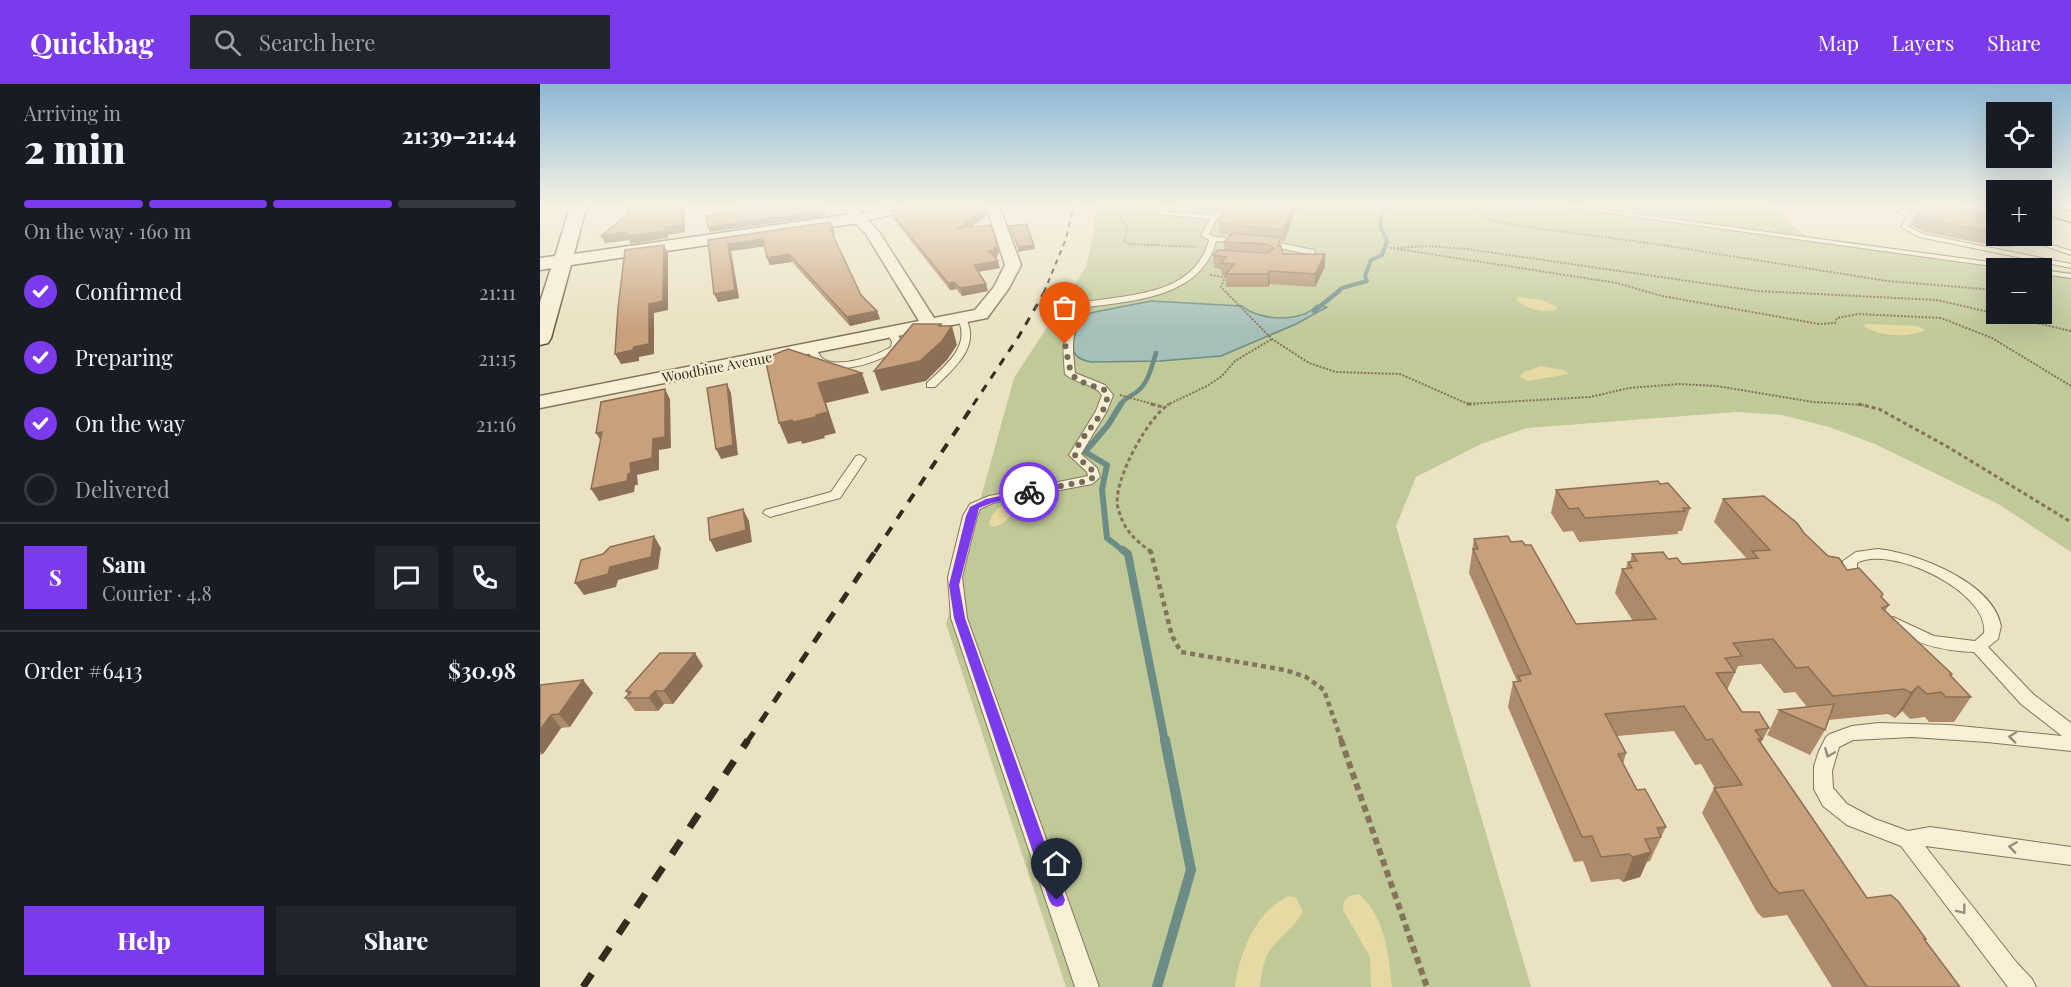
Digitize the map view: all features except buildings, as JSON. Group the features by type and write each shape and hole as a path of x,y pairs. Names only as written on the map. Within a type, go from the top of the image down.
{"street":[{"path":"540,338 567,246"},
{"path":"540,264 645,246"},
{"path":"881,246 930,325"},
{"path":"914,299 941,305 988,307 1013,265 1007,246"},
{"name":"Woodbine Avenue","path":"540,402 962,319 981,314 988,307"}],"lane":[{"path":"1209,246 1211,250"},
{"path":"1087,987 959,618 955,577 970,516 975,507 989,501 1088,481 1094,477 1093,471 1075,455 1076,447 1105,408 1108,394 1105,390 1076,379 1070,374 1065,344 1068,330 1084,305 1134,297 1163,289 1190,278 1211,250 1244,246"},
{"path":"1284,246 1311,252 1313,259 1310,263 1294,262"},
{"path":"1857,246 1986,264"},
{"path":"1972,246 2071,266"},
{"path":"2049,246 2071,254"},
{"path":"1265,251 1293,248"},
{"path":"1211,250 1221,249"},
{"path":"2052,273 2071,276"},
{"path":"931,385 965,347 968,332 962,319"},
{"path":"770,513 836,495 860,459"},
{"path":"1865,597 1850,576 1850,561 1863,554 1889,554 1913,561 1940,572 1960,585 1980,604 1993,622 1992,635 1978,647 1930,642 1903,630 1877,610"},
{"path":"1978,647 2027,699 2071,733"},
{"path":"2024,987 2009,971 1908,840 1848,816 1835,806 1822,780 1826,755 1834,740 1845,734 1888,730 1964,732 2071,744"},
{"path":"1908,840 1930,836 2071,856"}],"path":[{"path":"1183,246 1211,250"},
{"path":"1426,246 1391,248 1607,282 1662,296 1819,324 1835,323 1837,318 1850,313 1900,318 1939,317 1968,327 2013,350 2071,386"},
{"path":"1431,246 1467,249 1757,291 1937,300 2071,331"},
{"path":"1663,246 1842,275 1968,290 1986,290"},
{"path":"1194,273 1225,277 1221,287 1272,339 1309,363 1336,372 1400,374 1468,404 1590,397 1629,388 1679,384 1718,386 1813,402 1856,403 1878,409 1948,447 2071,522"},
{"path":"1272,339 1235,361 1222,376 1207,386 1163,407 1136,446 1120,482 1117,506 1129,535 1151,552 1172,636 1181,652 1241,664 1283,669 1316,681 1324,690 1427,987"},
{"path":"1117,394 1163,407"}],"green space":[{"path":"1091,246 1881,246 1986,260 1986,324 2052,324 2052,269 2071,272 2071,552 2000,505 1875,444 1829,427 1782,415 1737,412 1527,428 1481,444 1416,477 1396,526 1531,987 1066,987 946,624 1014,378 1086,267"}],"sand":[{"path":"1518,297 1542,300 1557,307 1556,310 1551,311 1535,309 1524,305 1516,299"},
{"path":"1866,324 1918,326 1925,330 1918,333 1895,335 1871,330 1864,326"},
{"path":"1541,366 1563,370 1569,374 1528,381 1520,377 1523,372"},
{"path":"1021,500 1032,500 1036,505 1016,511 1003,523 994,527 989,525 996,510"},
{"path":"1359,894 1368,903 1380,925 1387,949 1392,987 1371,987 1370,957 1343,910 1344,901 1349,896"},
{"path":"1289,896 1296,898 1303,912 1270,951 1265,960 1260,987 1235,987 1240,961 1258,922 1267,911"}],"water":[{"path":"1151,301 1242,306 1259,315 1280,318 1301,315 1317,305 1327,307 1296,324 1221,356 1160,361 1092,362 1076,355 1073,350 1074,336 1085,314"}],"waterway":[{"path":"1337,292 1342,288 1367,281 1365,276 1371,260 1382,255 1385,246"},
{"path":"1314,311 1339,291"},
{"path":"1120,405 1137,392 1145,382 1156,353"},
{"path":"1121,404 1108,425 1085,452 1107,465 1102,489 1107,538 1125,552"},
{"path":"1123,550 1128,554 1165,742"},
{"path":"1157,987 1191,870 1165,740"}],"railway":[{"path":"1044,292 1063,246"},
{"path":"973,405 1019,336 1045,291"},
{"path":"875,552 974,404"},
{"path":"747,742 876,550"},
{"path":"583,987 748,740"}],"way so far":[{"path":"1029,492 1088,481 1094,477 1093,471 1075,455 1076,447 1105,408 1108,394 1105,390 1076,379 1070,374 1065,344"}],"route":[{"path":"1029,492 1002,497 975,507 970,516 954,585 959,618 1057,900"}]}
